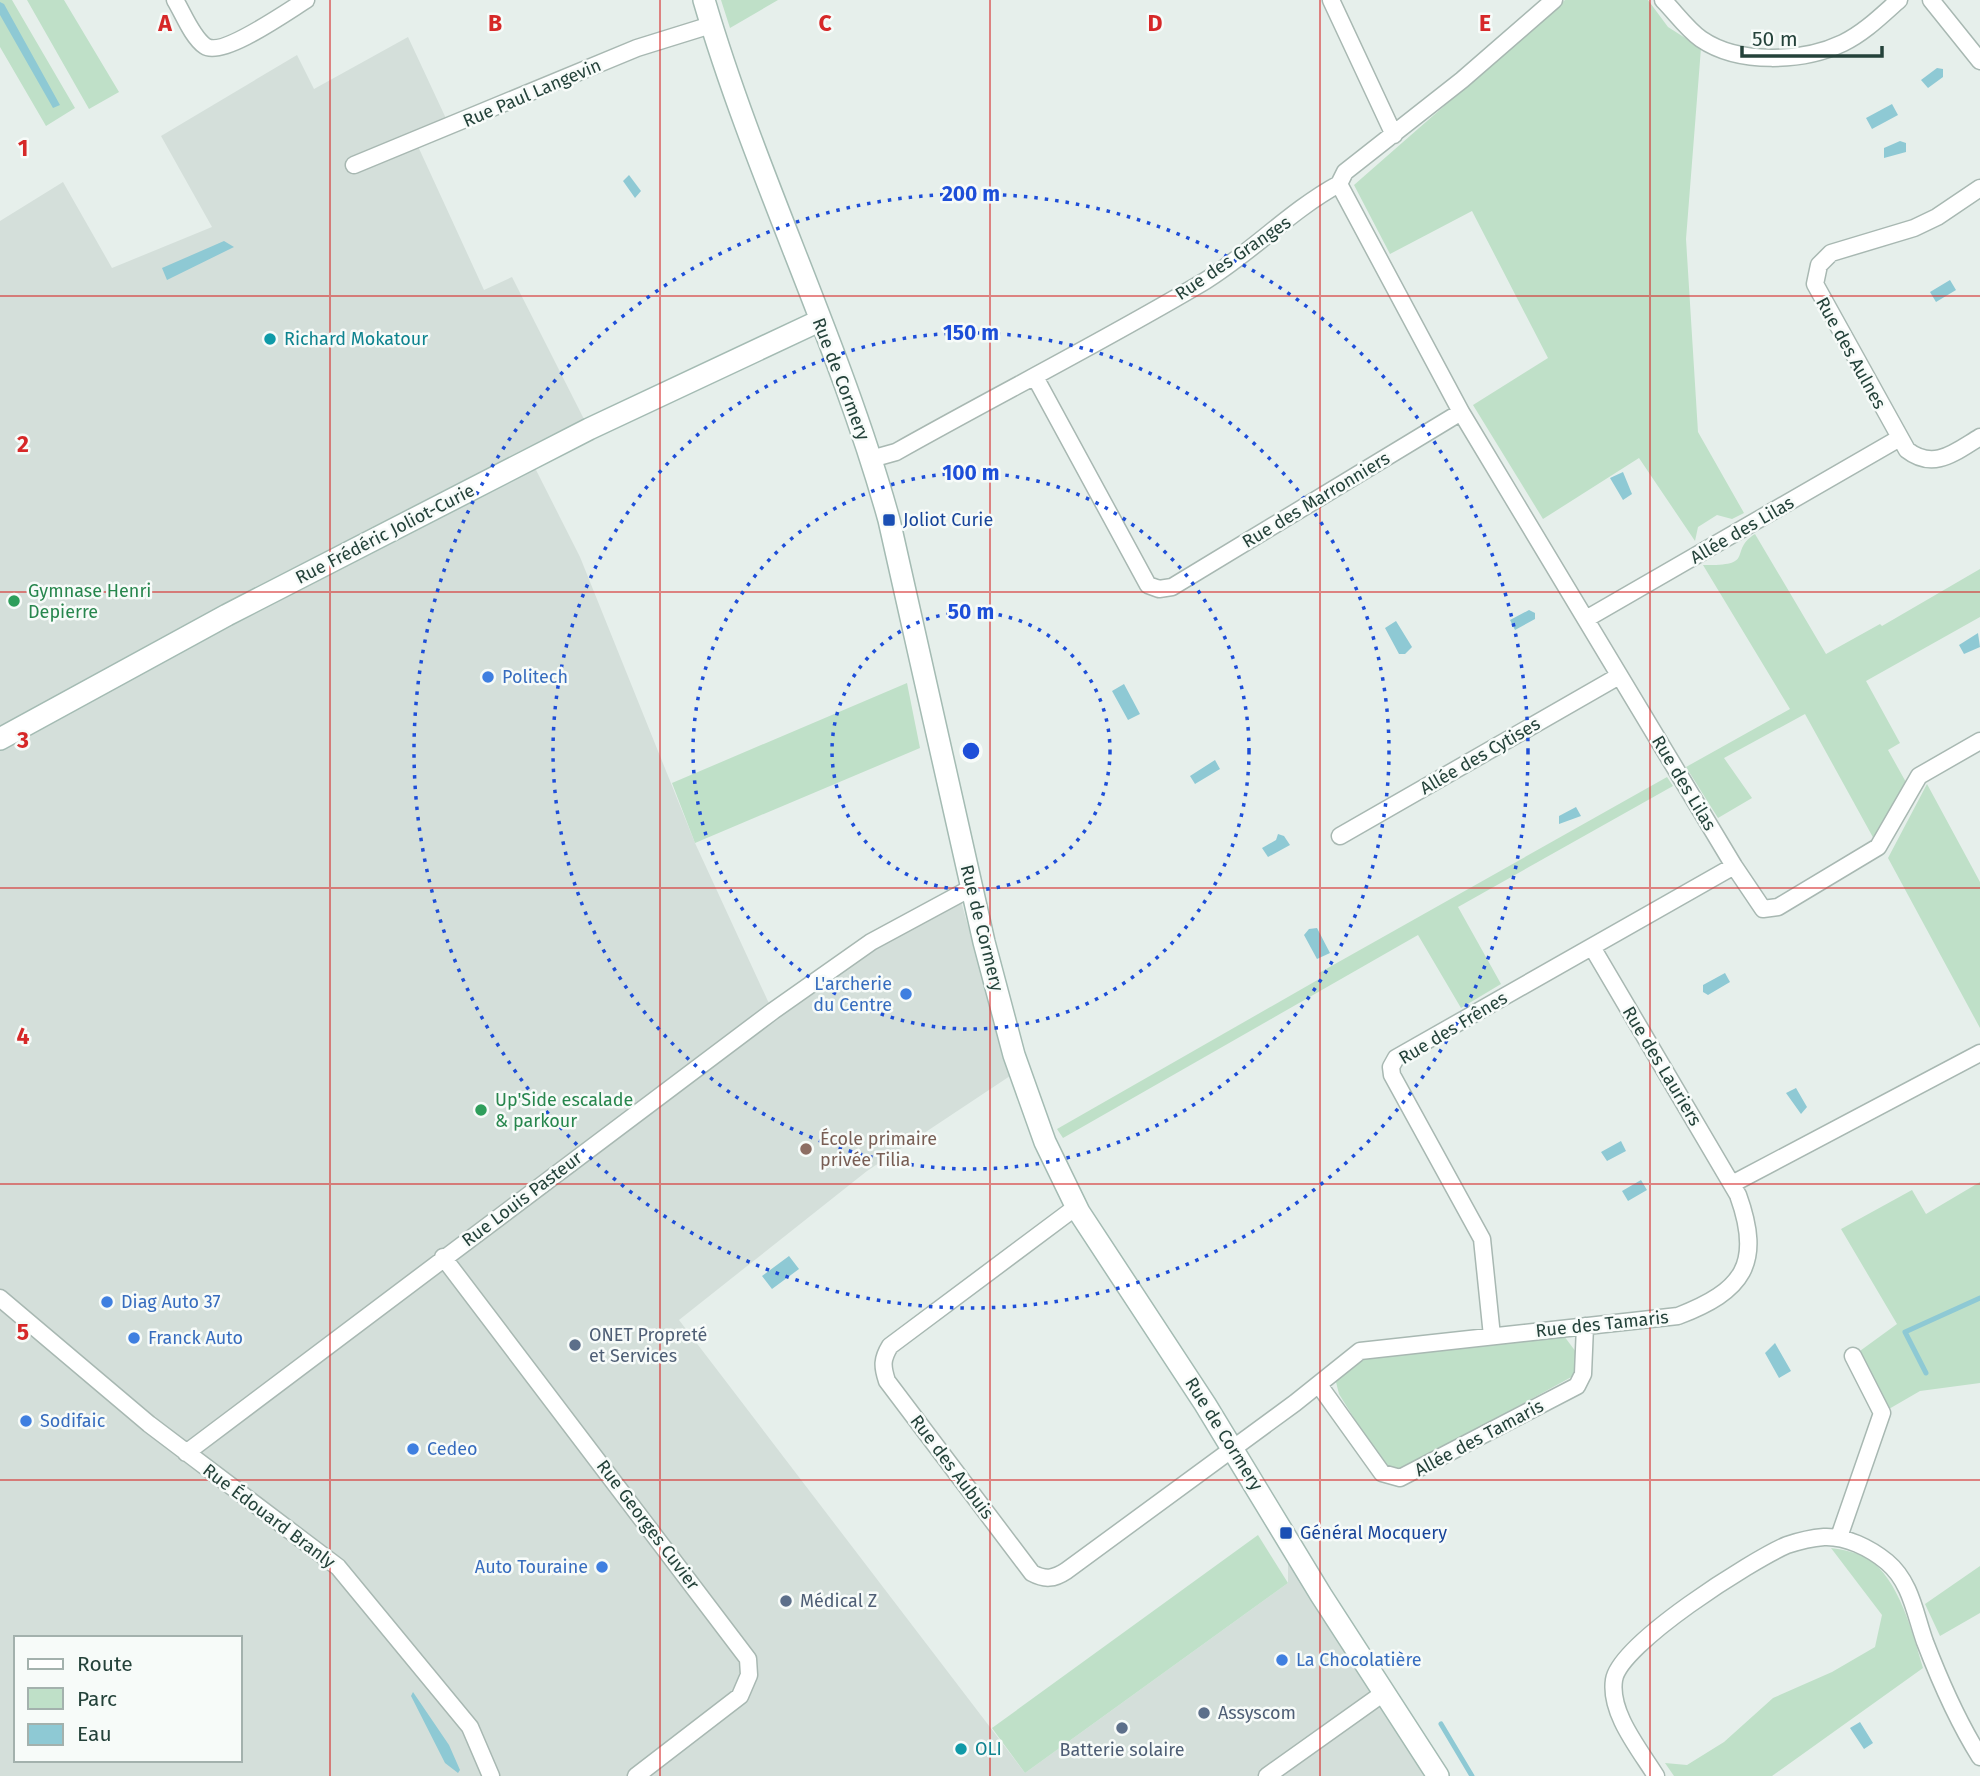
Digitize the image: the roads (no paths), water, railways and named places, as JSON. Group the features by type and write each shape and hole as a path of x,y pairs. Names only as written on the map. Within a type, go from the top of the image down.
{"main road":[{"name":"Rue de Cormery","path":"704,0 871,459 889,520 971,888 1014,1055 1045,1142 1076,1207 1233,1449 1438,1776"},
{"name":"Rue Frédéric Joliot-Curie","path":"0,739 227,615 589,429 819,321"}],"street":[{"path":"175,0 202,44 211,49 228,46 306,0"},
{"path":"1331,0 1394,135"},
{"name":"Rue des Granges","path":"871,459 896,452 1207,279 1339,184 1345,172 1394,135 1554,0"},
{"path":"1663,0 1701,38 1743,54 1769,57 1822,51 1844,43 1899,0"},
{"path":"1931,0 1980,61"},
{"name":"Rue Paul Langevin","path":"355,165 637,48 711,25"},
{"path":"1339,184 1461,412"},
{"name":"Rue des Aulnes","path":"1980,188 1937,217 1914,228 1831,253 1815,273 1819,296 1898,439 1917,458 1929,462 1951,454 1980,437"},
{"name":"Rue des Marronniers","path":"1035,377 1148,585 1158,589 1172,587 1461,412"},
{"name":"Rue des Lilas","path":"1461,412 1734,866 1763,909 1778,907 1878,847 1919,776 1980,741"},
{"name":"Allée des Lilas","path":"1586,619 1898,439"},
{"name":"Allée des Cytises","path":"1340,836 1619,676"},
{"name":"Rue des Frênes","path":"1492,1336 1482,1239 1392,1075 1391,1067 1396,1058 1734,866"},
{"name":"Rue Louis Pasteur","path":"186,1453 794,995 871,942 971,888"},
{"name":"Rue des Lauriers","path":"1592,947 1732,1184"},
{"path":"1732,1184 1980,1053"},
{"name":"Rue des Tamaris","path":"1233,1449 1360,1351 1678,1316 1708,1304 1732,1284 1750,1256 1748,1220 1732,1184"},
{"name":"Rue des Aubuis","path":"1076,1207 890,1346 883,1357 887,1381 1032,1573 1046,1578 1056,1578 1233,1449"},
{"name":"Rue Georges Cuvier","path":"443,1258 748,1659 749,1675 740,1696 636,1776"},
{"name":"Rue Édouard Branly","path":"0,1298 186,1453 338,1567 470,1727 491,1776"},
{"name":"Allée des Tamaris","path":"1319,1385 1382,1473 1400,1478 1577,1386 1583,1374 1585,1326"},
{"path":"1839,1538 1882,1413 1853,1356"},
{"path":"1656,1776 1629,1732 1615,1701 1614,1678 1620,1666 1634,1649 1693,1601 1746,1568 1802,1540 1839,1538 1875,1553 1901,1576 1947,1692 1980,1757"},
{"path":"1267,1776 1385,1692"}],"water":[{"path":"0,2 4,4 60,105 53,108 0,15"},
{"path":"1937,68 1943,69 1943,77 1928,88 1921,80"},
{"path":"1892,104 1898,115 1872,129 1866,118"},
{"path":"1900,141 1906,143 1906,152 1884,158 1884,148"},
{"path":"629,175 641,191 635,198 623,181"},
{"path":"224,241 234,247 167,280 162,268"},
{"path":"1950,280 1956,290 1936,302 1930,292"},
{"path":"1623,472 1632,494 1623,500 1610,478"},
{"path":"1529,610 1535,613 1535,619 1515,630 1510,620"},
{"path":"1396,621 1412,647 1405,654 1399,654 1385,628"},
{"path":"1978,633 1980,647 1964,654 1959,645"},
{"path":"1124,684 1140,714 1128,720 1112,691"},
{"path":"1215,760 1220,769 1195,784 1190,776"},
{"path":"1576,807 1581,816 1559,824 1559,816"},
{"path":"1278,834 1284,836 1290,845 1268,857 1262,848 1276,840"},
{"path":"1317,928 1330,953 1317,959 1304,935 1309,929"},
{"path":"1725,973 1730,982 1708,995 1703,992 1703,985"},
{"path":"1796,1088 1807,1107 1801,1114 1786,1093"},
{"path":"1621,1141 1626,1151 1607,1161 1601,1152"},
{"path":"1641,1180 1647,1190 1628,1201 1622,1191"},
{"path":"789,1256 799,1269 772,1289 762,1276"},
{"path":"1775,1343 1791,1371 1779,1378 1765,1353"},
{"path":"413,1692 449,1745 460,1770 458,1773 445,1763 411,1696"},
{"path":"1860,1722 1873,1743 1864,1749 1850,1728"}],"waterway":[{"path":"1926,1373 1905,1332 1980,1298"},
{"path":"1441,1724 1472,1776"}],"place":[{"name":"Richard Mokatour","path":"270,339"},
{"name":"Joliot Curie","path":"889,520"},
{"name":"Gymnase Henri Depierre","path":"14,601"},
{"name":"Politech","path":"488,677"},
{"name":"L'archerie du Centre","path":"906,994"},
{"name":"Up'Side escalade & parkour","path":"481,1110"},
{"name":"École primaire privée Tilia","path":"806,1149"},
{"name":"Diag Auto 37","path":"107,1302"},
{"name":"Franck Auto","path":"134,1338"},
{"name":"ONET Propreté et Services","path":"575,1345"},
{"name":"Sodifaic","path":"26,1421"},
{"name":"Cedeo","path":"413,1449"},
{"name":"Général Mocquery","path":"1286,1533"},
{"name":"Auto Touraine","path":"602,1567"},
{"name":"Médical Z","path":"786,1601"},
{"name":"La Chocolatière","path":"1282,1660"},
{"name":"Assyscom","path":"1204,1713"},
{"name":"Batterie solaire","path":"1122,1728"},
{"name":"OLI","path":"961,1749"}]}
